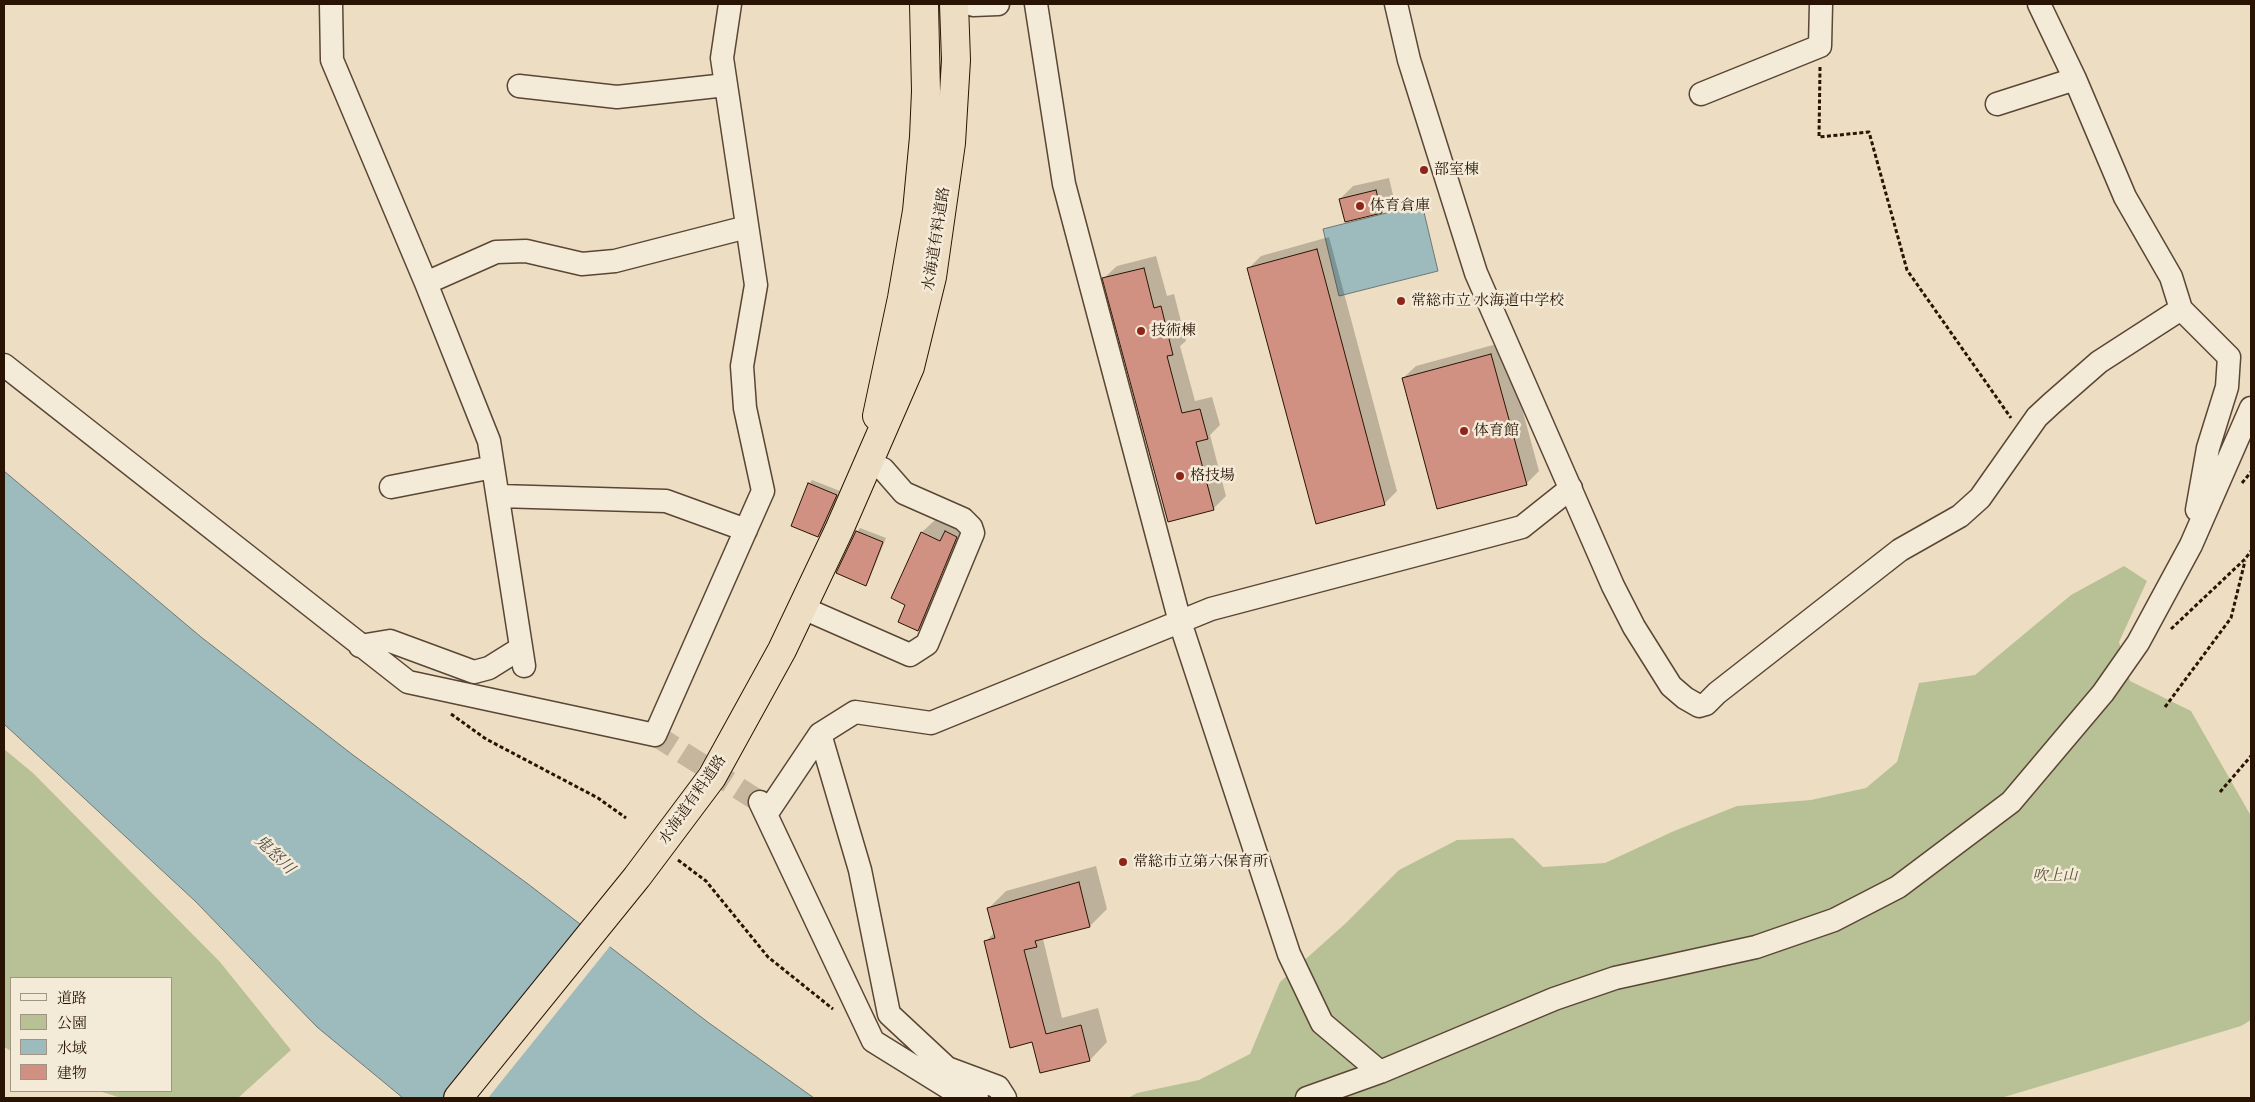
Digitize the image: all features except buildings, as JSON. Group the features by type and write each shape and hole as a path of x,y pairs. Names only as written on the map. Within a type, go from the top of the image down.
{"highway":[{"name":"水海道有料道路","path":"868,464 888,356 902,298 917,211 926,91 924,4"},
{"name":"水海道有料道路","path":"458,1098 637,877 712,777 740,729 803,608 910,367 932,277 952,142 956,60 964,4"}],"street":[{"path":"331,4 332,60 426,283 489,441 499,496 522,657 474,672 390,641 360,646"},
{"path":"4,364 408,682 655,735 763,491 744,408 742,366 756,285 722,58 730,4"},
{"path":"964,4 998,4"},
{"path":"1036,4 1064,184 1180,622 1290,954 1322,1023 1380,1072"},
{"path":"1396,4 1409,60 1476,273 1613,586 1638,635 1671,686 1685,698 1699,706 1706,704 1717,693 1900,550 1960,516 1980,498 2037,418 2099,362 2181,309"},
{"path":"1701,94 1820,46 1822,4"},
{"path":"2039,4 2075,79 2125,197 2171,277 2181,309 2229,357 2227,387 2208,448 2191,545"},
{"path":"1997,104 2075,79"},
{"path":"519,86 617,97 726,85"},
{"path":"426,283 496,252 526,251 582,264 615,261 747,226"},
{"path":"1307,1098 1380,1072 1554,999 1615,978 1756,947 1834,920 1898,887 2011,802 2103,692 2138,642 2191,545 2251,408"},
{"path":"803,608 910,655 927,644 973,533 971,527 963,518 904,493 883,469 868,464"},
{"path":"391,487 493,467"},
{"path":"976,1098 952,1090 873,1040 764,808 820,734 855,712 931,723 1211,609 1522,527 1571,488"},
{"path":"499,496 666,501 746,530"},
{"path":"820,734 860,870 889,1014 947,1068 998,1087 1005,1098"}],"path":[{"path":"1820,46 1819,136 1869,132 1907,270 2024,436"},
{"path":"2167,632 2245,559 2251,551"},
{"path":"2165,707 2231,618 2245,559"},
{"path":"447,710 486,739 598,798 626,818"},
{"path":"2220,792 2251,756"},
{"path":"674,857 706,880 768,957 836,1011"}],"green space":[{"name":"吹上山","path":"2124,566 2147,581 2119,642 2130,681 2191,711 2251,816 2251,1020 2241,1026 2001,1098 1128,1098 1137,1093 1199,1080 1250,1054 1280,982 1346,923 1399,870 1457,840 1513,838 1543,867 1605,863 1674,831 1737,806 1811,800 1866,788 1897,762 1919,683 1975,675 2071,595"},
{"path":"4,749 33,773 220,962 291,1050 238,1098 121,1098 102,1092 172,1092 172,977 10,977 10,1050 4,1047"}],"water":[{"path":"1422,204 1438,271 1339,296 1323,229"},
{"name":"鬼怒川","path":"4,471 201,637 353,755 528,884 709,1023 814,1098 403,1098 317,1027 195,901 4,724"}],"pier":[{"path":"585,924 611,945 488,1098 444,1098"}],"tunnel":[{"path":"655,735 760,802"}],"place":[{"name":"部室棟","path":"1424,170"},
{"name":"体育倉庫","path":"1360,206"},
{"name":"常総市立 水海道中学校","path":"1401,301"},
{"name":"技術棟","path":"1141,331"},
{"name":"体育館","path":"1464,431"},
{"name":"格技場","path":"1180,476"},
{"name":"常総市立第六保育所","path":"1123,862"}]}
